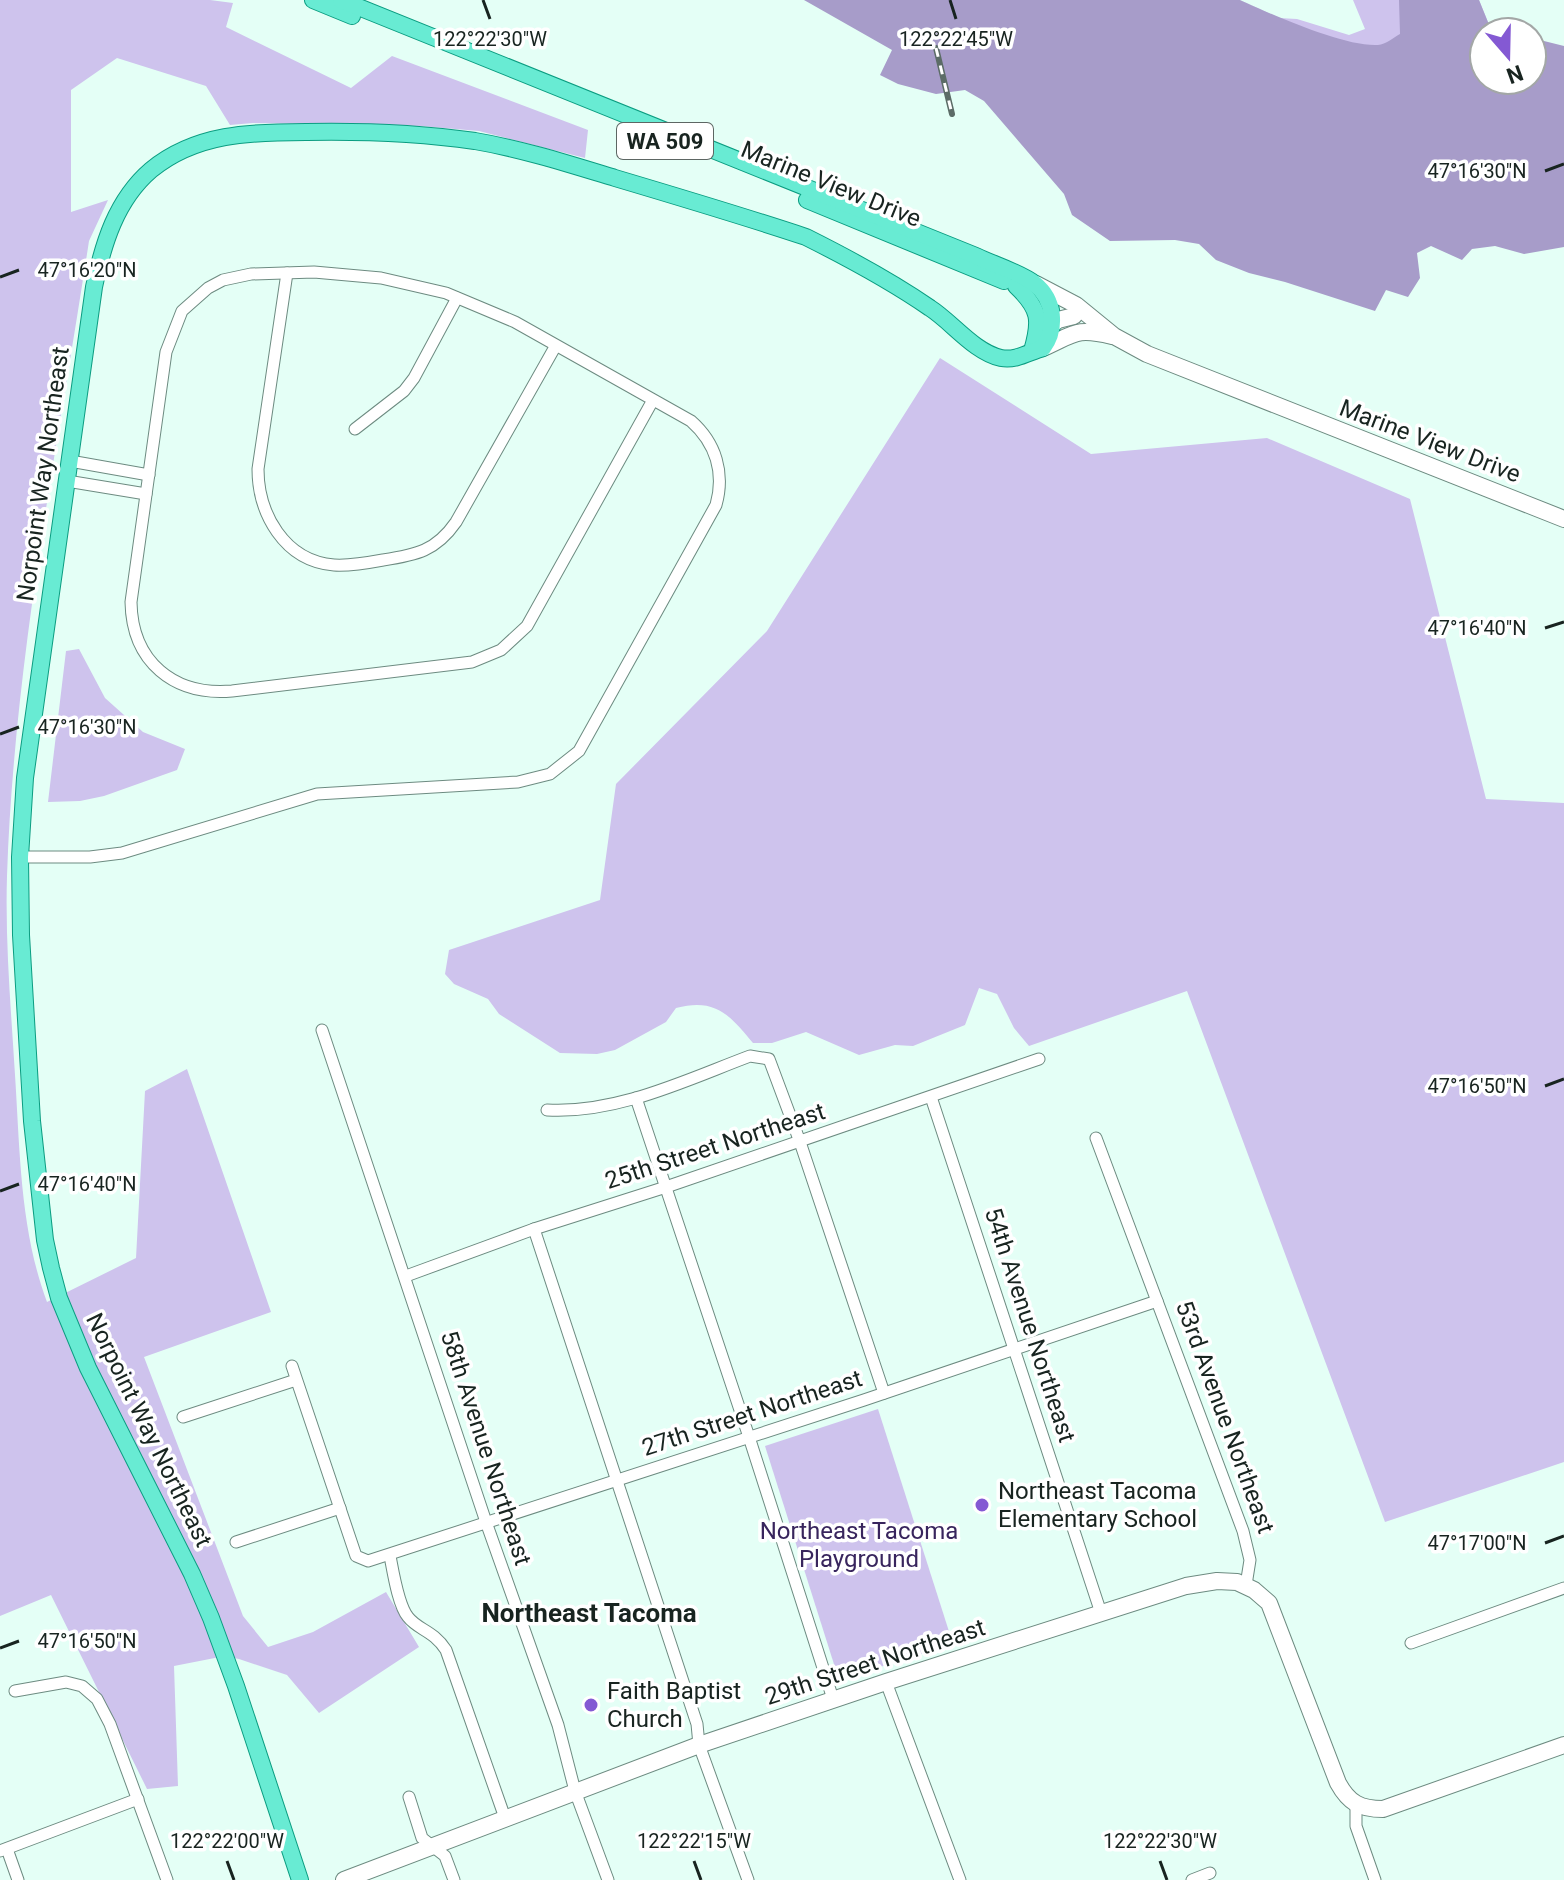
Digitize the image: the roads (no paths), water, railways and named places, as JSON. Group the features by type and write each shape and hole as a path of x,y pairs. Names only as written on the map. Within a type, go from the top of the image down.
{"main road":[{"name":"Marine View Drive","path":"313,0 644,132 1016,286 1040,290"},
{"name":"Marine View Drive","path":"341,0 961,250 1040,290"},
{"name":"Norpoint Way Northeast","path":"300,1880 211,1618 88,1368 59,1298 45,1240 32,1121 21,935 20,857 25,778 94,287 101,250 115,217 138,183 170,157 211,139 243,133 321,131 477,141 529,153 806,237 841,254 931,308 991,354 1011,358 1037,346"},
{"path":"1016,286 1035,306 1037,346"},
{"path":"1040,290 1053,323"}],"street":[{"path":"20,857 90,857 122,853 317,794 518,782 561,768 584,743 713,514 719,494 720,470 707,438 691,421 515,322 424,287 381,278 314,272 287,273 237,276 208,288 182,311 166,352 131,602 132,622 147,656 172,681 194,690 214,693 472,662 501,650 527,626 653,400"},
{"path":"287,273 258,469 258,487 266,513 277,533 296,550 321,562 335,565 370,563 403,557 435,546 456,522 555,347"},
{"name":"Marine View Drive","path":"1040,290 1074,316 1147,354 1564,519"},
{"name":"Marine View Drive","path":"1040,290 1076,305 1109,332"},
{"path":"355,429 404,391 457,298"},
{"path":"1037,346 1053,323 1074,316"},
{"path":"1037,346 1063,339 1069,333 1109,332"},
{"path":"70,461 149,475"},
{"path":"67,481 146,494"},
{"name":"58th Avenue Northeast","path":"322,1030 486,1522 558,1725 575,1791 608,1880"},
{"path":"547,1110 569,1111 636,1098 750,1056 769,1059 884,1393"},
{"name":"25th Street Northeast","path":"406,1276 534,1229 800,1142 1039,1059"},
{"name":"54th Avenue Northeast","path":"931,1097 1101,1613"},
{"path":"636,1098 833,1699"},
{"name":"53rd Avenue Northeast","path":"1096,1138 1248,1546 1250,1563 1246,1585"},
{"path":"534,1229 697,1724 699,1745 748,1880"},
{"name":"27th Street Northeast","path":"340,1508 359,1559 368,1561 390,1556 1157,1301"},
{"path":"236,1542 340,1508 292,1366"},
{"path":"183,1417 296,1380"},
{"path":"390,1556 407,1617 437,1636 450,1657 505,1818"},
{"name":"29th Street Northeast","path":"344,1880 699,1745 833,1699 1196,1584 1226,1581 1246,1585"},
{"path":"1246,1585 1269,1603 1338,1783 1356,1806 1383,1809 1564,1745"},
{"path":"1411,1643 1564,1588"},
{"path":"15,1691 56,1682 76,1683 93,1694 104,1713 167,1880"},
{"path":"886,1682 960,1880"},
{"path":"409,1797 422,1838 445,1856 454,1880"},
{"path":"18,1880 3,1850 138,1799"},
{"path":"1356,1806 1356,1826 1375,1880"},
{"path":"1192,1880 1210,1873"}],"railway":[{"path":"936,48 952,114"}],"place":[{"name":"Northeast Tacoma Elementary School","path":"982,1505"},
{"name":"Faith Baptist Church","path":"591,1705"}],"district":[{"name":"Northeast Tacoma","path":"589,1613"}],"park label":[{"name":"Northeast Tacoma Playground","path":"859,1545"}]}
